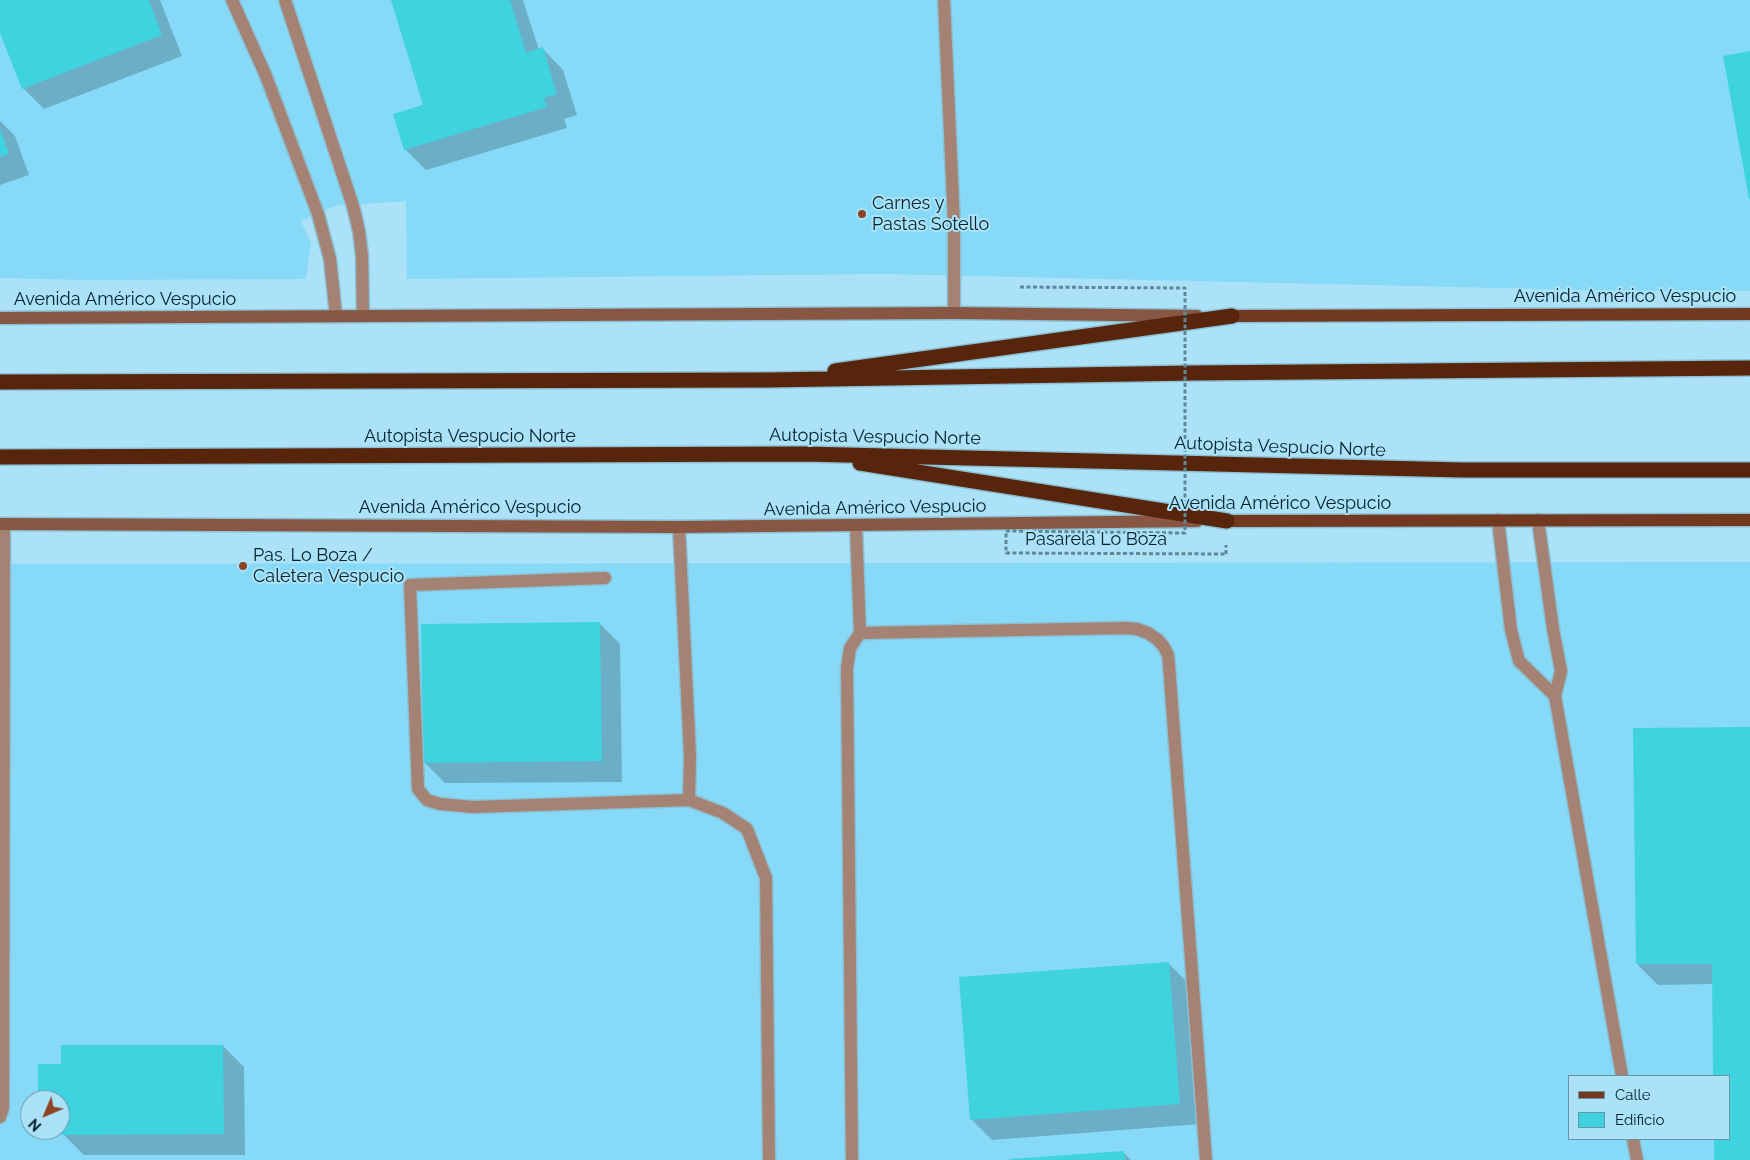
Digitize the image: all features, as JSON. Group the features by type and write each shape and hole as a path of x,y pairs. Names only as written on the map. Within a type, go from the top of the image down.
{"highway":[{"path":"768,380 1232,316"},
{"path":"0,382 768,380 1213,372 1750,368"},
{"path":"804,454 1227,521"},
{"name":"Autopista Vespucio Norte","path":"0,457 804,454 1443,470 1750,470"}],"main road":[{"name":"Avenida Américo Vespucio","path":"0,318 954,313 1232,316 1750,314"},
{"name":"Avenida Américo Vespucio","path":"2,524 679,527 1227,521 1750,520"}],"lane":[{"path":"232,0 266,76 318,214 330,259 336,316"},
{"path":"285,0 357,222 362,256 363,316"},
{"path":"944,0 954,224 954,313"},
{"path":"1498,520 1511,630 1519,661 1555,696"},
{"path":"1538,520 1560,671 1555,696 1622,1075"},
{"path":"0,1118 3,1108 2,524"},
{"path":"852,1160 847,668 850,648 860,633 856,526"},
{"path":"679,527 690,756 689,800"},
{"path":"605,578 410,585 418,788 427,800 440,804 474,807 689,800 723,813 747,829 766,878 769,1160"},
{"path":"860,633 1126,628 1148,633 1164,647 1168,655 1169,665 1206,1160"},
{"path":"1633,1140 1637,1160"}],"path":[{"name":"Pasarela Lo Boza","path":"1020,286 1185,288 1185,533 1006,531 1006,553 1226,554"}],"shaded area":[{"path":"0,0 1750,0 1750,291 1629,291 883,274 407,279 406,201 335,206 301,221 311,243 306,279 84,280 0,278"},
{"path":"1750,562 1750,1160 0,1160 0,564"}],"building":[{"path":"0,0 149,0 162,35 22,89 0,33"},
{"path":"391,0 510,0 526,53 543,47 557,94 544,98 547,107 404,150 393,114 423,105"},
{"path":"1750,51 1750,199 1749,199 1723,56"},
{"path":"0,129 9,154 0,157"},
{"path":"600,622 602,761 423,763 421,624"},
{"path":"1750,727 1750,1160 1714,1160 1714,1140 1730,1140 1730,1075 1713,1075 1712,964 1636,964 1633,728"},
{"path":"1169,962 1180,1104 970,1120 959,977"},
{"path":"61,1045 223,1045 224,1134 70,1135 70,1090 38,1090 38,1064 61,1064"},
{"path":"1124,1151 1125,1160 1010,1160 1010,1159"}],"place":[{"name":"Carnes y Pastas Sotello","path":"862,214"},
{"name":"Pas. Lo Boza / Caletera Vespucio","path":"243,566"}]}
